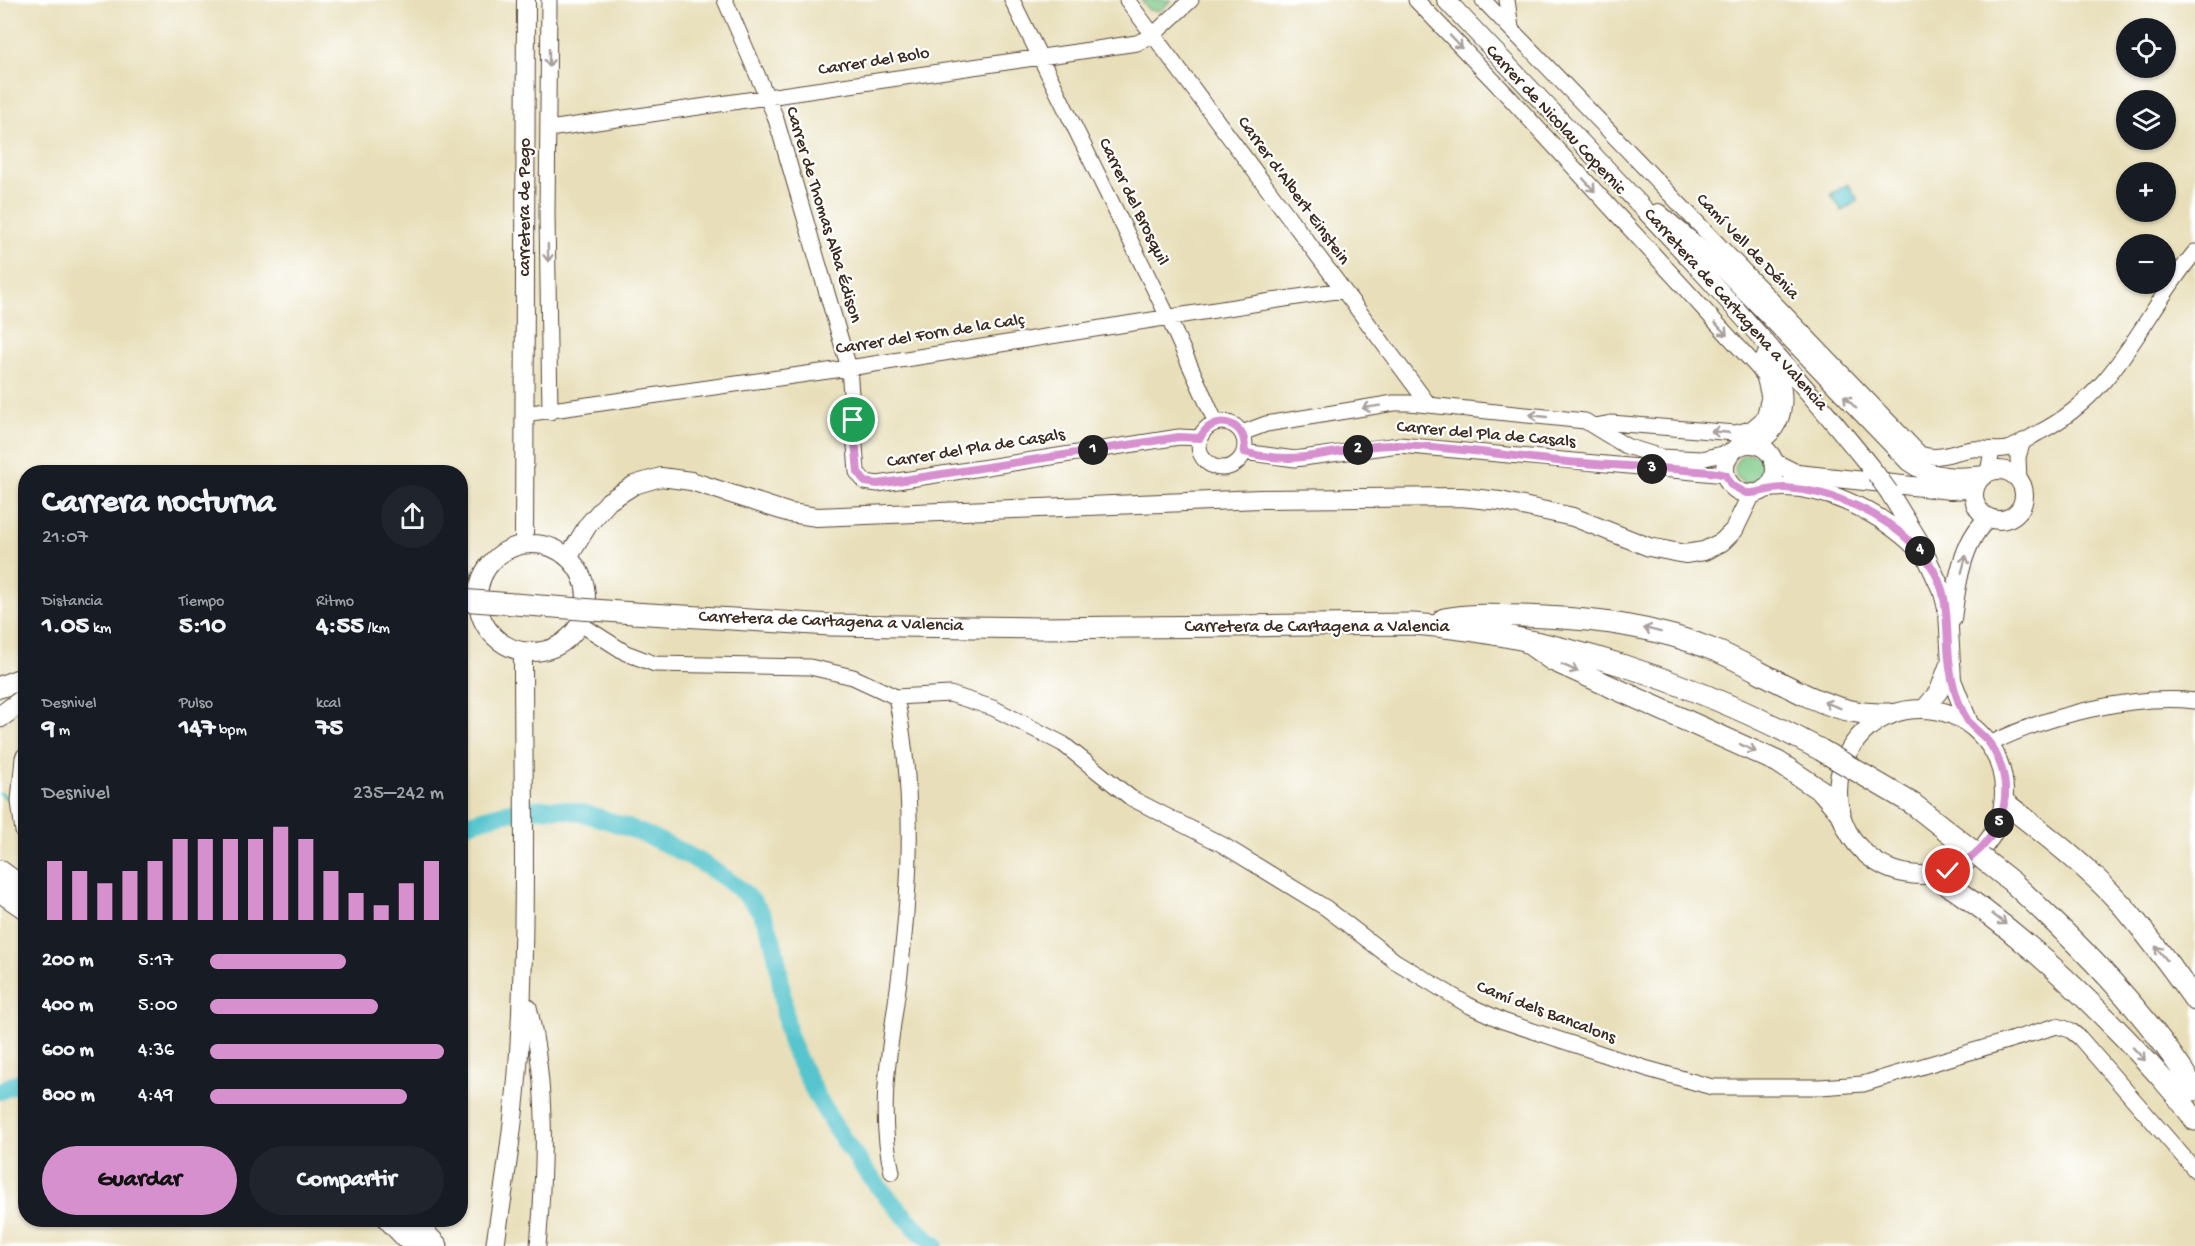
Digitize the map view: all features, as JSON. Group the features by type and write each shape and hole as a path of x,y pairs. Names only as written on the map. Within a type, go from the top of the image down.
{"highway":[{"name":"Carretera de Cartagena a Valencia","path":"468,603 831,625 1051,627 1414,624 1456,627 1520,638 1579,652 1698,691 1773,724 1913,804 2012,882 2080,948 2139,1013 2195,1090"},
{"path":"1414,624 1467,615 1569,617 1629,624 1675,636 1718,652 1834,706 1857,712 1889,714"},
{"path":"1520,638 1552,660 1778,762 1823,792 1840,813"},
{"path":"0,687 18,680"},
{"path":"0,717 18,704"},
{"path":"2004,802 2057,844 2121,904 2166,959 2195,1000"},
{"path":"0,871 18,884"},
{"path":"1933,875 2000,920 2043,958 2092,1004 2176,1093 2195,1120"},
{"path":"0,891 18,903"},
{"path":"396,1227 414,1246"},
{"path":"419,1227 437,1246"}],"main road":[{"name":"carretera de Pego","path":"524,544 526,0"},
{"name":"Carretera de Cartagena a Valencia","path":"1446,0 1798,378 1876,474 1930,562 1948,612 1949,662 1955,691 1969,723"},
{"path":"1627,192 1667,246 1765,354 1779,374 1784,389 1781,411 1769,433 1753,444 1742,445 1731,452 1726,463 1749,485 1807,491 1853,505 1897,530 1930,562"},
{"path":"1627,192 1678,228 1724,268 1909,462 1938,476 1962,478 1981,484"},
{"path":"1753,444 1767,451 1773,462 1797,474"},
{"path":"568,558 588,525 609,501 634,485 661,477 691,481 790,513 817,517 1260,499 1461,497 1500,501 1573,517 1675,554 1696,553 1722,542 1734,531 1741,515 1740,497 1773,462"},
{"path":"1749,485 1797,474 1951,490 1981,484 2001,470 2018,472 2024,496 2018,511 2008,519 1989,518 1980,511 1981,484"},
{"path":"1950,642 1953,612 1968,549 1975,531 1989,518"},
{"path":"524,544 540,544 555,549 568,558 583,581 585,610 571,634 557,645 541,651 524,651 496,638 483,619 478,597 480,582 497,557 524,544"},
{"path":"495,1246 514,1115 521,1002 524,863 524,651"},
{"name":"Carretera de Cartagena a Valencia","path":"1925,708 1939,691 1949,662"},
{"path":"1925,708 1948,712 1969,723 1990,744 2002,772 2004,802 1995,832 1986,845 1962,865 1933,875 1901,873 1872,859 1852,838 1840,813 1838,789 1842,765 1852,744 1869,727 1889,714 1925,708"}],"street":[{"path":"549,0 550,412"},
{"name":"Carrer de Thomas Alba Édison","path":"725,0 775,116 849,368 858,472 865,482"},
{"name":"Carrer del Brosquil","path":"1012,0 1168,317 1216,423"},
{"name":"Carrer d'Albert Einstein","path":"1127,0 1429,405"},
{"name":"Carrer del Bolo","path":"549,129 1137,43 1153,35 1191,0"},
{"name":"Carrer de Nicolau Copernic","path":"1416,0 1510,98 1757,367 1768,386 1768,409"},
{"name":"Camí Vell de Dénia","path":"1483,0 1909,445 1920,454 1944,458 1969,449 1992,450 2016,445"},
{"path":"1507,0 1511,28"},
{"path":"2018,472 2016,445 2058,423 2101,387 2120,364 2181,268 2195,252"},
{"name":"Carrer del Forn de la Calç","path":"524,414 849,368 1342,290"},
{"name":"Carrer del Pla de Casals","path":"1242,433 1266,424 1395,403 1577,420 1595,426 1615,441 1652,456 1701,459 1731,452"},
{"name":"Carrer del Pla de Casals","path":"1595,426 1611,423 1735,433 1754,427 1768,409"},
{"path":"1216,423 1232,424 1242,433 1245,441 1244,452 1234,465 1224,468 1213,466 1201,454 1200,438 1206,428 1216,423"},
{"name":"Carrer del Pla de Casals","path":"865,482 878,484 1179,437 1200,438"},
{"name":"Carrer del Pla de Casals","path":"1244,452 1296,459 1399,445 1749,485"},
{"path":"1981,484 1992,450"},
{"path":"579,623 626,653 655,664 810,667 853,677 896,697 909,777 909,886 885,1092 884,1140 892,1172"},
{"name":"Camí dels Bancalons","path":"896,697 950,694 993,708 1063,744 1131,798 1223,845 1326,909 1395,961 1435,987 1503,1021 1613,1060 1723,1087 1820,1087 1863,1084 2057,1026 2064,1027 2080,1038 2195,1170"},
{"path":"1990,744 2026,728 2113,705 2195,701"},
{"path":"521,1002 529,1007 540,1070 544,1133 543,1191 538,1246"}],"green space":[{"path":"1141,0 1172,0 1159,11 1149,10"},
{"path":"1750,454 1761,458 1765,469 1761,480 1750,484 1739,480 1735,469 1739,458"}],"water":[{"path":"1848,184 1858,200 1842,211 1831,194"}],"waterway":[{"path":"0,793 13,802"},
{"path":"468,824 521,810 546,808 581,813 639,832 671,846 728,880 749,898 763,916 769,930 774,945 790,1040 817,1097 862,1166 897,1208 935,1246"},
{"path":"0,1091 18,1083"}],"route":[{"path":"853,420 858,472 865,482 878,484 1179,437 1200,438 1210,425 1227,422 1237,427 1243,435 1244,452 1270,458 1308,459 1389,445 1418,447 1644,469 1717,473 1726,475 1731,485 1746,493 1756,493 1771,488 1797,489 1830,496 1853,505 1897,530 1930,562 1948,612 1949,662 1955,691 1969,723 1990,744 2000,762 2005,782 2004,802 1995,832 1975,856 1948,871"}]}
